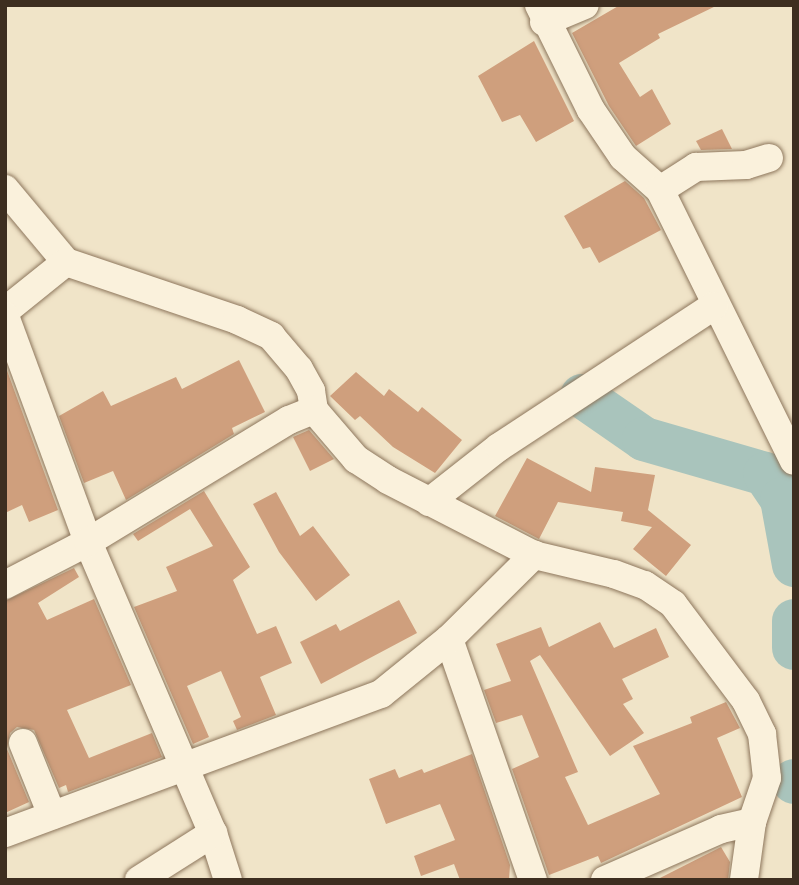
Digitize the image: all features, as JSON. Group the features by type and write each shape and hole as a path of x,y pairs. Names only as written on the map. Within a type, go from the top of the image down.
{"street":[{"path":"585,5 542,14 591,110 623,157 660,190 714,306 794,461"},
{"path":"660,190 696,167 746,165 769,158"},
{"path":"5,189 66,262 237,320 271,336 299,369 311,391 314,410 356,458 429,502 534,555 614,574 645,585 673,604 746,701 762,734 767,778 752,822 744,880"},
{"path":"66,262 5,314 88,542 214,833 228,880"},
{"path":"429,502 499,447 577,400 714,306"},
{"path":"5,585 88,542 289,420 314,410"},
{"path":"5,833 185,769 381,694 449,639 534,555"},
{"path":"449,639 533,880"},
{"path":"23,743 52,815"},
{"path":"605,880 721,829 752,822"},
{"path":"139,880 214,833"}],"building":[{"path":"620,5 718,5 658,34 660,38 619,63 640,97 652,89 671,124 636,146 609,106 572,33"},
{"path":"534,41 574,121 536,142 520,115 502,122 478,76"},
{"path":"722,129 732,149 701,150 696,141"},
{"path":"625,181 644,198 661,230 599,263 590,247 583,249 564,216"},
{"path":"239,360 265,412 232,428 234,434 126,500 113,471 84,483 59,416 103,391 111,406 176,377 182,389"},
{"path":"5,365 58,510 29,522 22,505 5,513"},
{"path":"356,372 384,396 389,389 418,412 422,407 462,440 435,473 393,447 360,416 355,420 330,396"},
{"path":"309,430 334,459 310,471 293,437"},
{"path":"527,458 591,492 595,467 655,475 648,510 691,545 666,576 633,549 652,527 621,521 623,512 558,502 539,539 495,516"},
{"path":"204,491 250,567 233,580 257,634 276,626 292,663 260,677 276,715 237,730 233,721 241,717 221,671 187,686 209,737 193,744 134,607 177,591 166,567 213,546 190,509 138,541 133,534"},
{"path":"276,492 300,536 313,526 350,575 316,601 279,552 253,504"},
{"path":"74,568 79,577 38,603 47,620 94,599 131,685 67,710 89,758 152,733 162,757 68,792 66,785 59,788 34,730 17,727 10,733 7,749 29,802 5,813 5,601"},
{"path":"399,600 417,633 321,684 300,642 336,624 340,631"},
{"path":"600,622 614,648 656,628 669,657 622,679 633,699 623,704 644,733 610,756 540,655 530,661 578,772 565,777 588,825 660,794 633,746 692,723 690,717 726,702 740,728 717,738 742,797 601,863 598,856 549,875 512,769 539,757 522,715 496,723 484,690 511,681 496,644 541,627 549,647"},
{"path":"472,754 510,865 509,880 460,880 454,864 421,876 414,856 455,840 440,804 386,824 369,779 395,769 399,778 422,769 424,773"},
{"path":"721,847 730,862 728,880 656,880"}],"waterway":[{"path":"582,396 644,439 765,474 782,499 794,565"},
{"path":"794,621 794,648"}]}
